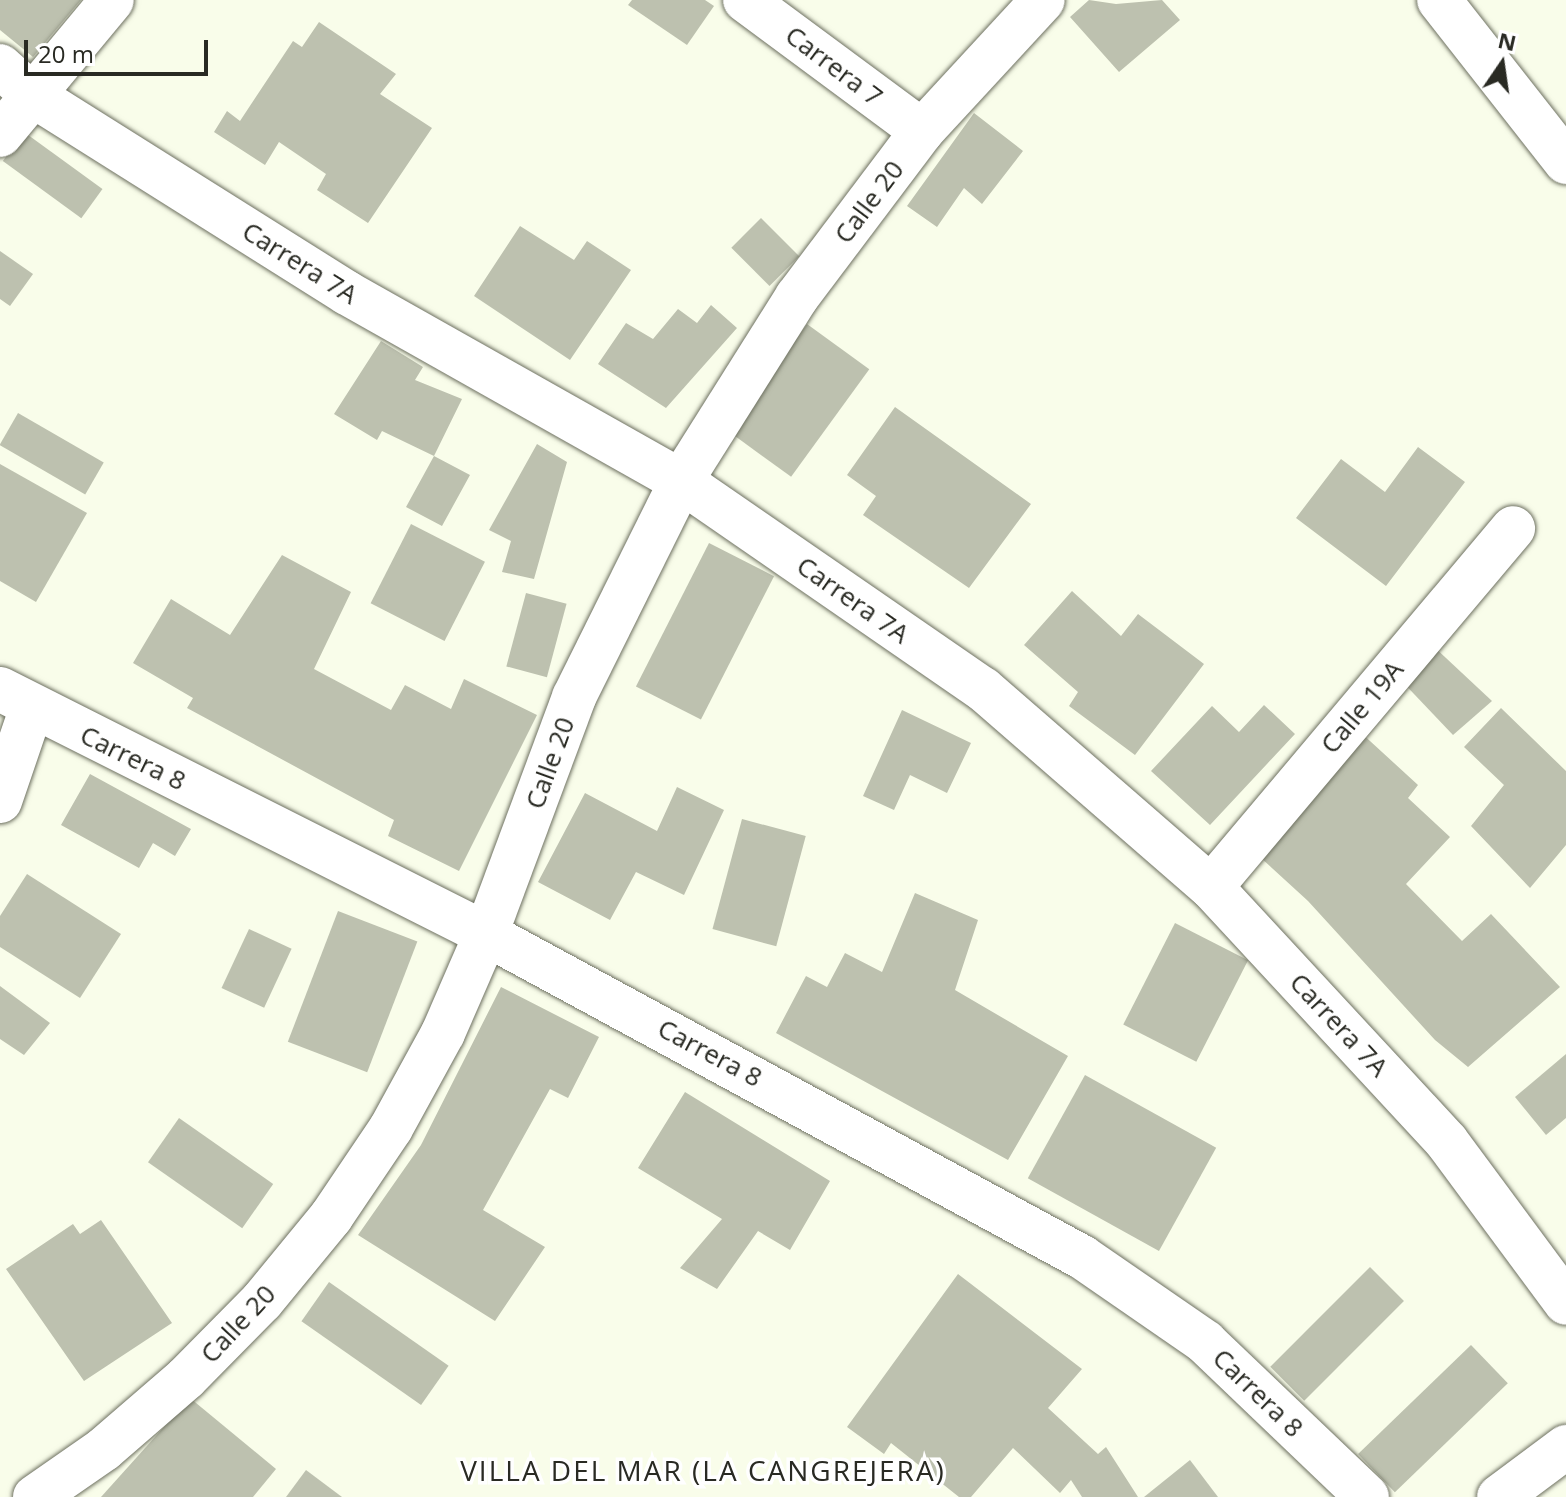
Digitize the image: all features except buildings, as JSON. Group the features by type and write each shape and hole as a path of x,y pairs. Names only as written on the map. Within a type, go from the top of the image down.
{"street":[{"path":"0,135 16,80 112,0"},
{"name":"Carrera 7","path":"745,0 922,131"},
{"name":"Calle 20","path":"35,1497 104,1449 186,1378 262,1301 331,1217 391,1128 443,1033 486,934 574,697 681,481 797,297 922,131 1043,0"},
{"path":"1439,0 1566,162"},
{"name":"Carrera 7A","path":"16,80 347,293 681,481 983,689 1211,887 1447,1142 1566,1303"},
{"name":"Calle 19A","path":"1211,887 1513,528"},
{"path":"0,801 16,698"},
{"name":"Carrera 8","path":"16,698 486,934 1082,1257 1205,1342 1367,1497"},
{"path":"1499,1497 1566,1447"}],"district":[{"name":"VILLA DEL MAR (LA CANGREJERA)","path":"703,1470"}]}
